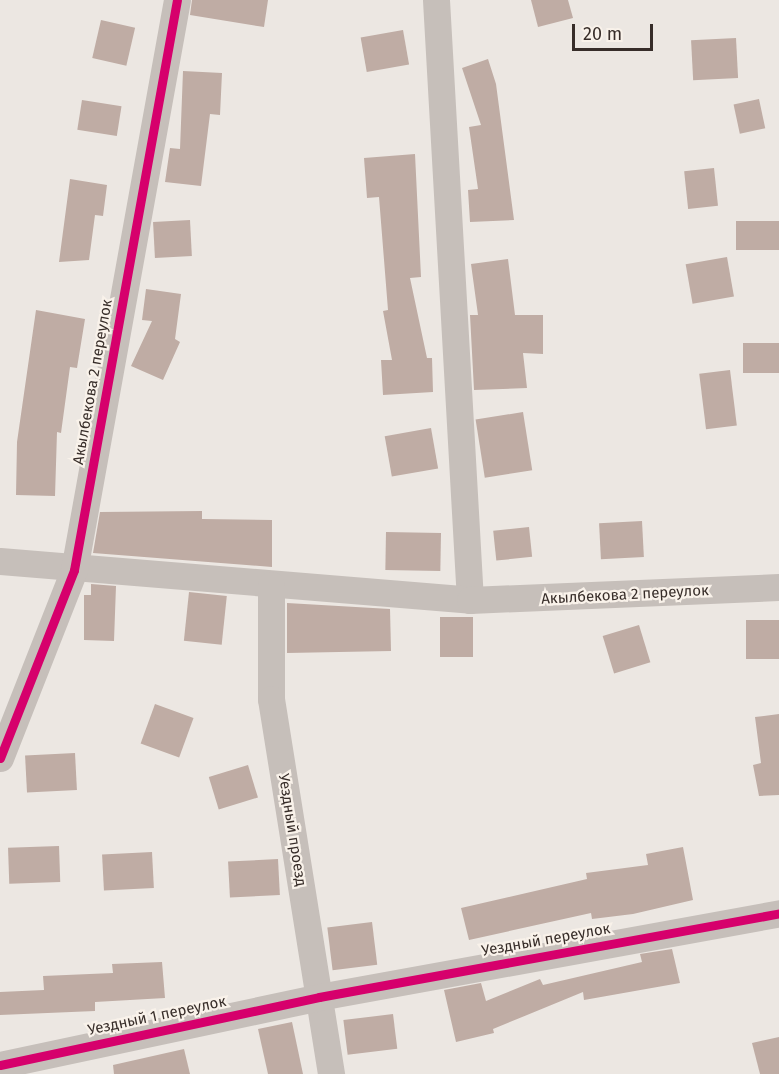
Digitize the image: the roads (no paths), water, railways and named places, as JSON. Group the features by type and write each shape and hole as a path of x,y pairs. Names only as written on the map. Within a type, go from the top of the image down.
{"street":[{"name":"Акылбекова 2 переулок","path":"0,758 74,570 177,0"},
{"path":"436,0 470,600"},
{"name":"Акылбекова 2 переулок","path":"0,561 74,570 470,600 779,587"},
{"name":"Уездный проезд","path":"272,585 271,699 331,1074"},
{"name":"Уездный переулок","path":"319,997 779,913"},
{"name":"Уездный 1 переулок","path":"0,1065 319,997"}]}
